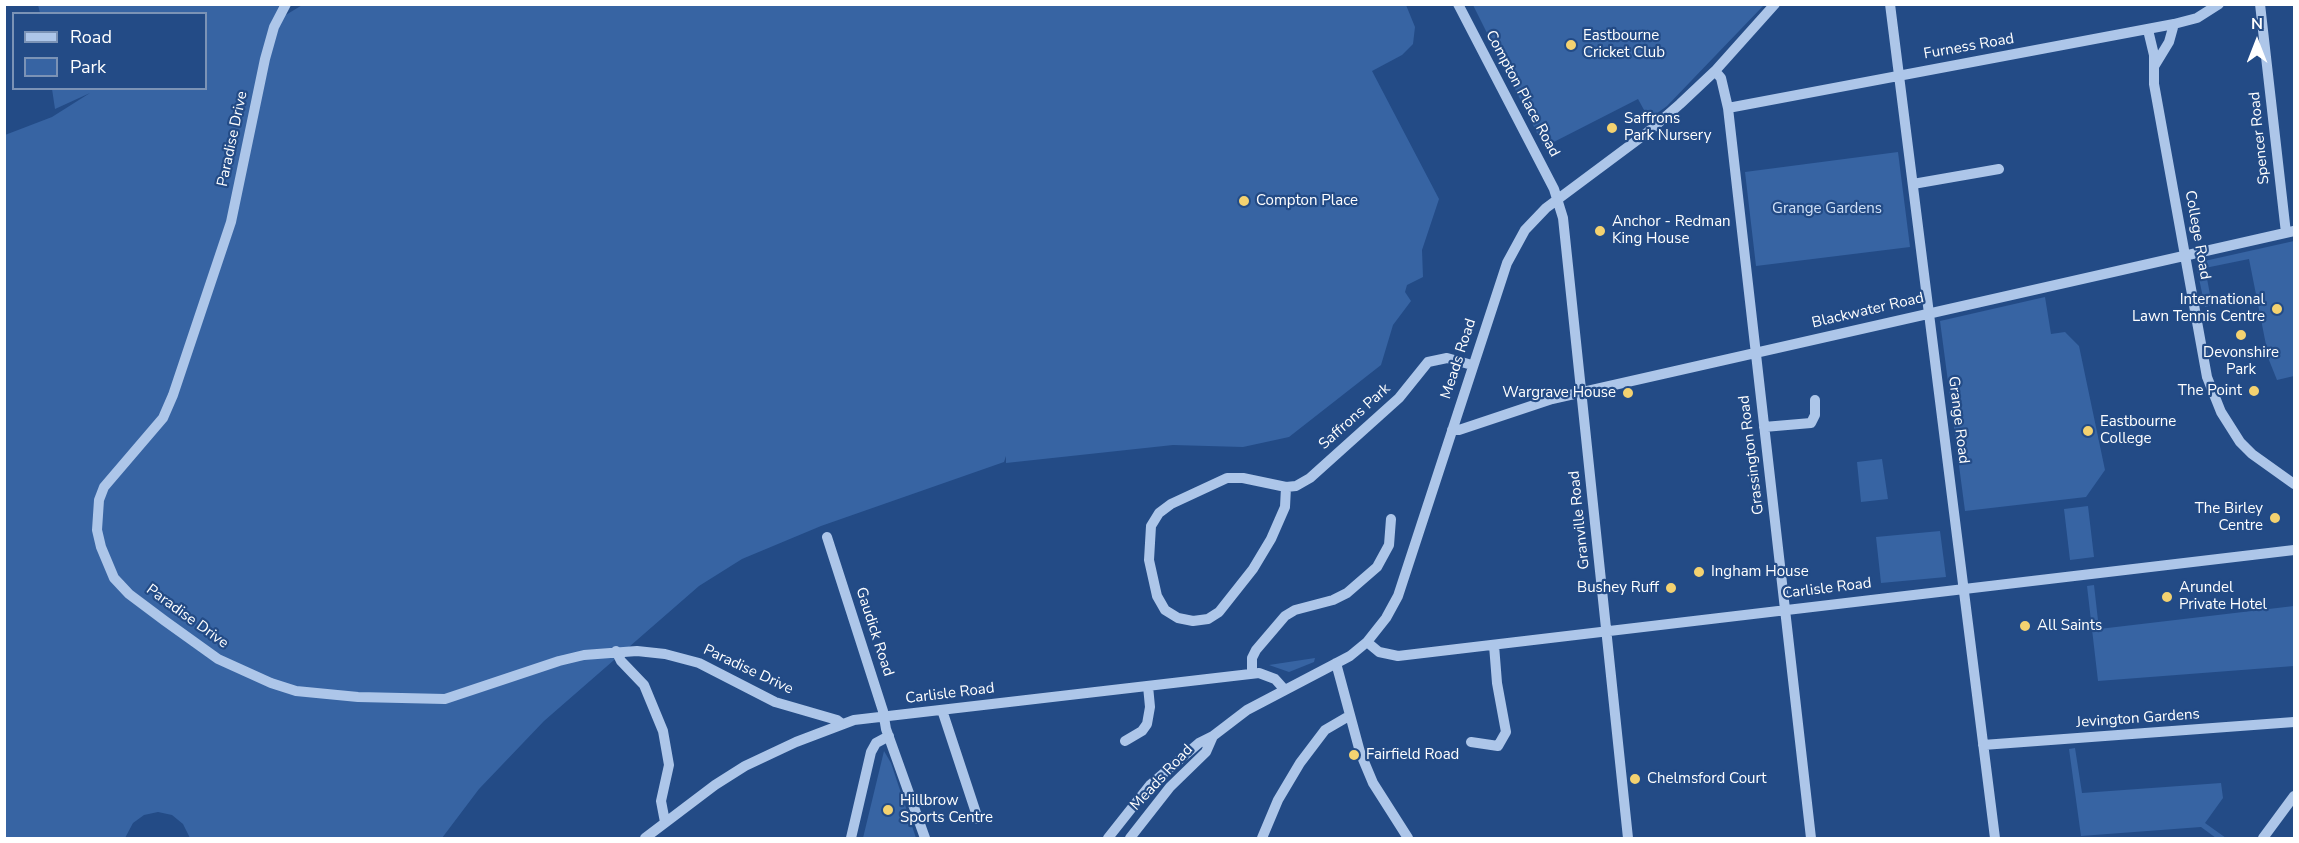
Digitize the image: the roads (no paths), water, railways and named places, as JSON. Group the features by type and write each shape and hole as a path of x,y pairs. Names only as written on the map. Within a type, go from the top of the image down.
{"street":[{"name":"Paradise Drive","path":"286,4 274,27 265,59 231,222 177,384 163,418 104,487 99,500 97,530 107,564 114,578 129,594 218,658 271,683 296,691 358,697 445,699 559,661 616,651 682,657 775,702 842,723"},
{"name":"Compton Place Road","path":"1458,4 1558,198"},
{"name":"Meads Road","path":"1108,838 1150,785 1199,743 1213,736 1247,710 1336,663 1367,642 1386,618 1398,596 1472,364 1507,263 1525,230 1558,198 1648,132 1715,71 1775,4"},
{"name":"Grange Road","path":"1890,4 1995,838"},
{"path":"2197,4 2197,18"},
{"name":"Spencer Road","path":"2260,4 2290,232"},
{"name":"Furness Road","path":"1728,108 2148,30 2197,18 2215,6"},
{"path":"2155,65 2169,42 2174,24"},
{"name":"College Road","path":"2148,30 2155,65 2154,84 2203,360 2221,412 2252,454 2295,484"},
{"name":"Grassington Road","path":"1715,71 1721,78 1728,108 1811,838"},
{"path":"1913,184 1999,169"},
{"name":"Granville Road","path":"1558,198 1563,218 1628,838"},
{"name":"Blackwater Road","path":"1452,430 1459,430 1521,408 1582,392 2290,232"},
{"name":"Saffrons Park","path":"1286,488 1296,486 1310,478 1399,398 1428,362 1448,358 1472,364"},
{"path":"1764,427 1811,423 1815,414 1815,400"},
{"path":"1227,478 1243,478 1286,488 1285,507 1271,539 1224,606 1213,616 1200,621 1178,618 1165,610 1157,596 1149,560 1151,526 1159,513 1171,504 1227,478"},
{"path":"1252,673 1252,658 1256,650 1285,616 1295,610 1333,600 1347,593 1377,567 1389,545 1391,519"},
{"name":"Gaudick Road","path":"827,537 889,736 925,838"},
{"name":"Carlisle Road","path":"1367,642 1379,652 1398,656 2295,550"},
{"path":"1471,742 1498,746 1506,732 1497,683 1494,645"},
{"path":"616,651 621,661 644,685 663,731 669,765 661,810 665,822"},
{"path":"1336,663 1342,678 1349,716 1372,783 1408,838"},
{"name":"Carlisle Road","path":"645,838 745,766 842,723 1252,673 1269,675 1284,689"},
{"path":"1125,741 1142,731 1147,724 1150,707 1148,686"},
{"path":"942,710 978,819"},
{"path":"1262,838 1278,800 1300,763 1324,730 1349,716"},
{"name":"Jevington Gardens","path":"1983,745 2295,722"},
{"path":"851,838 871,752 876,743 889,736"},
{"name":"Meads Road","path":"1131,838 1170,787 1206,752 1213,736"},
{"path":"2263,838 2295,796"}],"place":[{"name":"Eastbourne Cricket Club","path":"1571,45"},
{"name":"Saffrons Park Nursery","path":"1612,128"},
{"name":"Compton Place","path":"1244,201"},
{"name":"Anchor - Redman King House","path":"1600,231"},
{"name":"International Lawn Tennis Centre","path":"2277,309"},
{"name":"Devonshire Park","path":"2241,335"},
{"name":"The Point","path":"2254,391"},
{"name":"Wargrave House","path":"1628,393"},
{"name":"Eastbourne College","path":"2088,431"},
{"name":"The Birley Centre","path":"2275,518"},
{"name":"Ingham House","path":"1699,572"},
{"name":"Bushey Ruff","path":"1671,588"},
{"name":"Arundel Private Hotel","path":"2167,597"},
{"name":"All Saints","path":"2025,626"},
{"name":"Fairfield Road","path":"1354,755"},
{"name":"Chelmsford Court","path":"1635,779"},
{"name":"Hillbrow Sports Centre","path":"888,810"}],"park label":[{"name":"Grange Gardens","path":"1827,209"}]}
